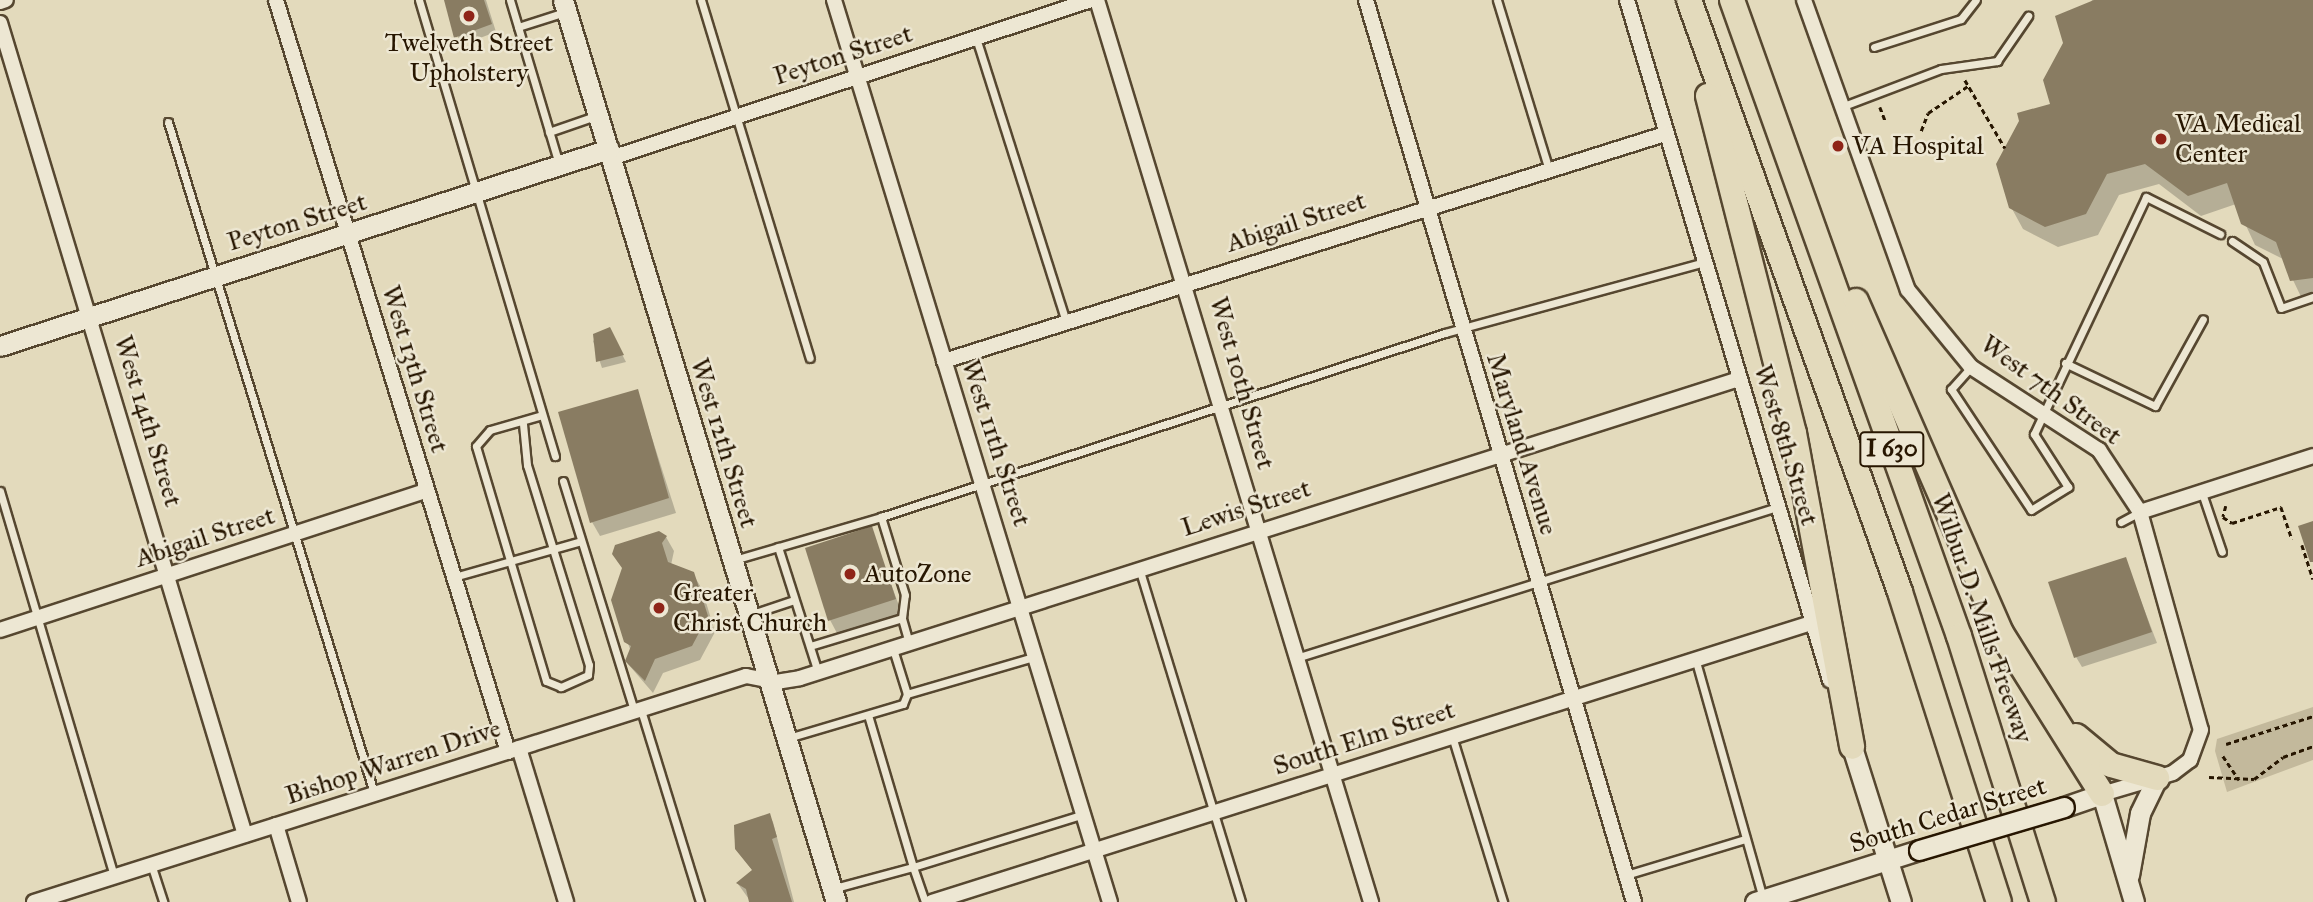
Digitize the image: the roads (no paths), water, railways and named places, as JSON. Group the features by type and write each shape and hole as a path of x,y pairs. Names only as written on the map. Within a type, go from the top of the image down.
{"highway":[{"path":"1686,0 1794,433 1852,747"},
{"name":"I 630","path":"1686,0 1900,593 1999,902"},
{"name":"Wilbur D. Mills Freeway","path":"1732,0 1959,636 2043,902"},
{"path":"1762,79 1958,543 2001,633 2102,794"},
{"path":"2052,713 2111,765 2157,778"}],"main road":[{"name":"West 12th Street","path":"564,6 834,895"},
{"name":"Peyton Street","path":"0,346 559,165 610,154"},
{"name":"West 8th Street","path":"1852,747 1901,902"},
{"path":"2131,893 2140,813 2157,778"},
{"path":"2102,794 2131,893"},
{"name":"South Cedar Street","path":"1759,901 1796,896 1919,850 2102,794"}],"street":[{"path":"0,2 6,0"},
{"name":"West 13th Street","path":"276,0 453,578 566,902"},
{"name":"West 11th Street","path":"834,0 1037,656 1110,902"},
{"name":"Peyton Street","path":"610,154 736,118 1091,0"},
{"name":"West 10th Street","path":"1097,0 1187,283 1371,902"},
{"name":"Maryland Avenue","path":"1366,0 1424,206 1634,902"},
{"name":"West 8th Street","path":"1627,0 1811,623 1852,747"},
{"name":"West 7th Street","path":"1804,0 1908,290 1971,367 2105,456 2140,512 2201,730 2190,760 2157,778"},
{"name":"West 14th Street","path":"0,23 170,576 245,835"},
{"name":"Abigail Street","path":"944,361 1424,206 1665,134"},
{"name":"Lewis Street","path":"768,679 818,672 893,649 1260,529 1739,379"},
{"path":"2140,512 2313,456"},
{"name":"Abigail Street","path":"0,630 426,491"},
{"name":"South Elm Street","path":"932,902 968,897 1094,851 1573,696 1811,623"},
{"name":"Bishop Warren Drive","path":"34,902 746,676 768,679"},
{"name":"South Cedar Street","path":"2102,794 2157,778"},
{"path":"276,825 299,902"}],"lane":[{"path":"419,0 555,456"},
{"path":"510,0 559,165"},
{"path":"701,0 810,358"},
{"path":"1497,0 1548,167"},
{"path":"1874,47 1961,19 1976,0"},
{"path":"518,27 564,6"},
{"path":"1841,107 1941,69 1997,61 2028,16"},
{"path":"976,38 1066,322"},
{"path":"549,132 598,115"},
{"path":"168,122 374,793"},
{"path":"1971,367 1951,389 2031,510 2068,487 2035,433 2064,363 2146,197 2220,234"},
{"path":"2232,241 2263,262 2281,308 2313,297"},
{"path":"733,561 881,517 1222,403 1462,328 1704,262"},
{"path":"2064,363 2155,406 2203,318"},
{"path":"523,424 527,465 589,665 588,675 561,687 546,681 476,446 490,430 523,424 542,415"},
{"path":"563,481 700,902"},
{"path":"0,491 114,876"},
{"path":"2202,493 2222,552"},
{"path":"1299,657 1777,507"},
{"path":"2121,522 2140,512"},
{"path":"881,517 905,595 902,618 909,643"},
{"path":"453,578 511,564 581,541"},
{"path":"778,547 818,672"},
{"path":"1139,568 1216,812 1241,902"},
{"path":"749,614 794,600"},
{"path":"810,646 902,618"},
{"path":"787,738 904,704 907,694 893,649"},
{"path":"907,694 1037,656"},
{"path":"1695,658 1745,839 1759,901"},
{"path":"868,715 925,902"},
{"path":"1452,736 1503,902"},
{"path":"834,895 913,867 1084,814"},
{"path":"1626,875 1745,839"},
{"path":"151,864 163,902"}],"place":[{"name":"Twelveth Street Upholstery","path":"469,16"},
{"name":"VA Medical Center","path":"2161,139"},
{"name":"VA Hospital","path":"1838,146"},
{"name":"AutoZone","path":"850,574"},
{"name":"Greater Christ Church","path":"659,608"}]}
